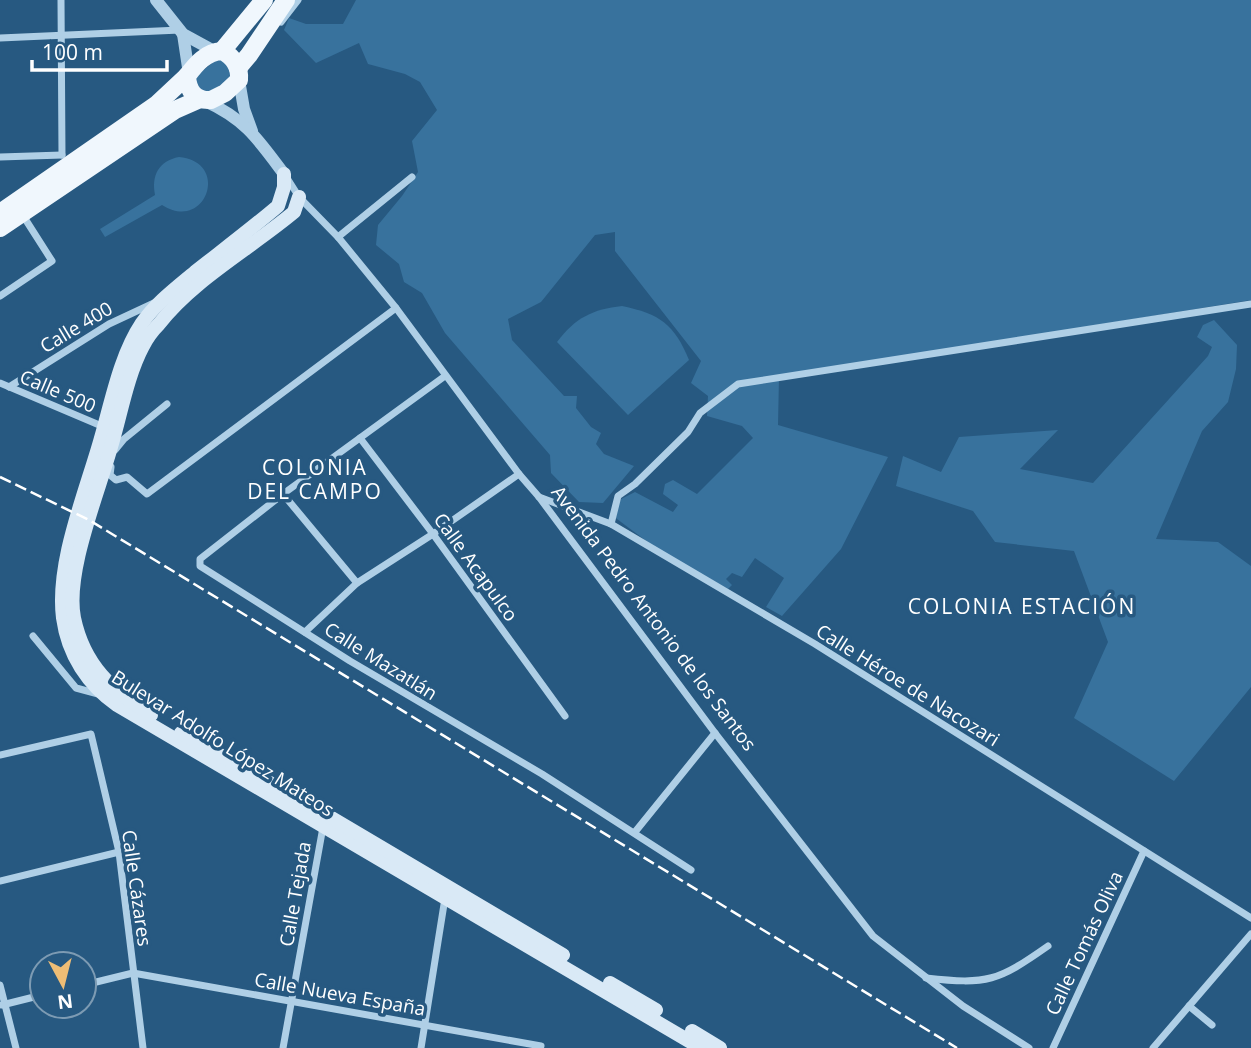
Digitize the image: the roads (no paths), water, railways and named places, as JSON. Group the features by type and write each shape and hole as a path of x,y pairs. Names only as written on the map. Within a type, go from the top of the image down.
{"main road":[{"path":"0,213 66,160 167,97 201,60 216,51 264,0"},
{"path":"0,228 174,110 202,100 211,100 225,93 286,0"},
{"path":"216,51 233,59 239,74"},
{"path":"188,75 189,88 202,100"},
{"name":"Bulevar Adolfo López Mateos","path":"284,174 284,187 278,206 162,299 142,323 131,343 68,555 63,617 67,639 76,661 102,695 163,733 326,822 445,898 701,1046 720,1048"},
{"name":"Bulevar Adolfo López Mateos","path":"299,197 294,212 174,306 143,346 126,393 113,449 83,541 73,596 79,635 95,670 112,687 161,721 701,1046"}],"street":[{"path":"0,157 66,160 61,0"},
{"path":"156,0 181,32 216,51 257,0"},
{"path":"284,174 252,131 243,109 239,74 298,0"},
{"path":"0,38 181,32"},
{"path":"181,32 188,75"},
{"path":"202,100 227,111 252,131"},
{"name":"Avenida Pedro Antonio de los Santos","path":"284,174 299,197 338,237 396,308 715,733 873,936 963,1006 1029,1048"},
{"path":"338,237 412,177"},
{"path":"0,296 52,261 21,214"},
{"name":"Calle 400","path":"9,387 109,324 162,299"},
{"path":"611,524 618,496 635,484 688,432 699,413 738,384 1251,304"},
{"path":"167,404 113,449 110,475 116,480 127,477 147,494 396,308"},
{"path":"305,632 200,566 200,559 283,494 445,376"},
{"name":"Calle 500","path":"0,383 104,427"},
{"name":"Calle Acapulco","path":"360,438 565,716"},
{"name":"Calle Mazatlán","path":"519,474 357,583 305,632 542,774 691,870"},
{"path":"283,494 357,583"},
{"name":"Calle Héroe de Nacozari","path":"539,497 611,524 815,644 1251,918"},
{"path":"33,636 76,688 102,695"},
{"path":"635,832 715,733"},
{"name":"Calle Cázares","path":"0,755 91,734 120,852 143,1048"},
{"name":"Calle Tejada","path":"283,1048 326,822"},
{"name":"Calle Tomás Oliva","path":"1053,1048 1144,851"},
{"path":"0,881 120,852"},
{"path":"421,1048 445,898"},
{"path":"1153,1048 1251,934"},
{"path":"926,978 980,981 1000,977 1048,946"},
{"path":"98,982 133,973"},
{"name":"Calle Nueva España","path":"133,973 541,1046"},
{"path":"0,985 2,1005 16,1048"},
{"path":"2,1005 28,998"},
{"path":"1189,1006 1212,1026"}],"railway":[{"path":"0,477 89,520 957,1048"}],"district":[{"name":"COLONIA DEL CAMPO","path":"315,480"},
{"name":"COLONIA ESTACIÓN","path":"1022,607"}]}
